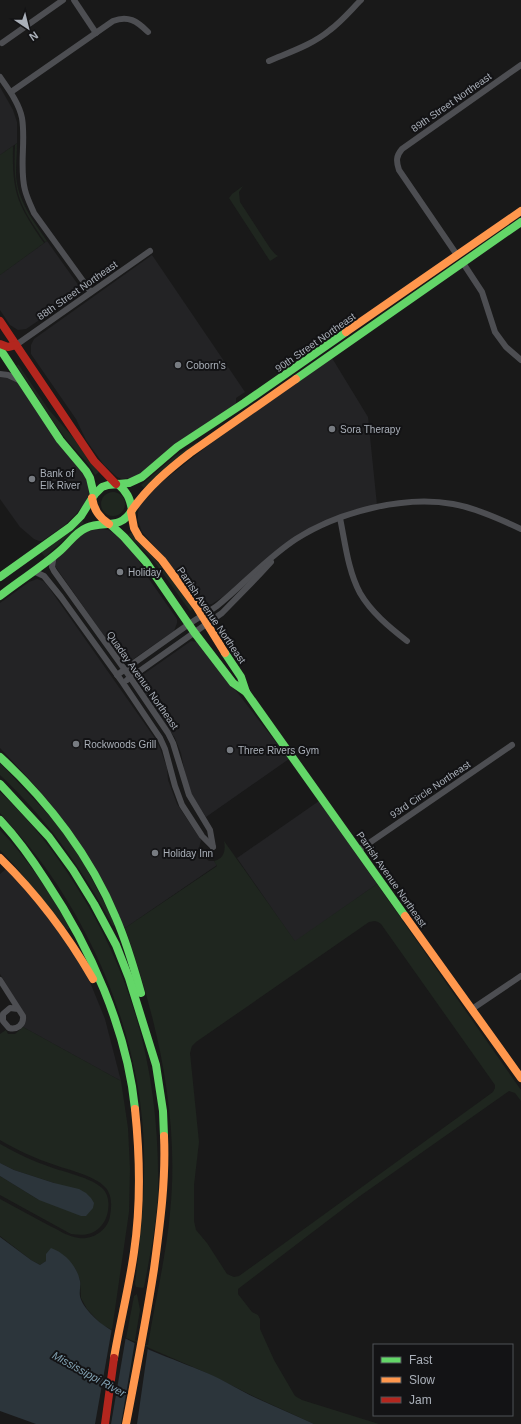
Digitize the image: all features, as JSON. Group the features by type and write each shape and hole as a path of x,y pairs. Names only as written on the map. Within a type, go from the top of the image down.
{"main road":[{"name":"90th Street Northeast","path":"117,484 128,483 142,477 177,447 244,403 521,211"},
{"name":"90th Street Northeast","path":"132,511 140,497 151,484 190,453 521,222"},
{"path":"0,321 68,419 88,452 117,484 128,493 132,511 123,521 110,525 99,524 82,530 63,548 0,596"},
{"path":"16,345 11,348 0,349 60,440 86,471 90,478 94,511 98,517 110,525"},
{"path":"0,578 70,527 83,512 93,496 102,487 117,484"},
{"name":"Parrish Avenue Northeast","path":"132,511 134,528 139,537 162,560 196,606 241,677 246,692 521,1078"},
{"name":"Parrish Avenue Northeast","path":"110,525 124,537 146,562 194,632 233,683 246,692"},
{"path":"0,757 62,824 105,892 124,936 131,958 149,1028 150,1049"},
{"path":"0,784 49,837 74,870 94,904 116,945 129,978 156,1065 163,1111 165,1151 164,1189 161,1221 145,1325 129,1406 128,1424"},
{"path":"0,820 50,886 70,917 90,957 105,992 118,1031 136,1115 140,1152 139,1189 133,1261 122,1314 104,1424"},
{"path":"0,858 15,872 49,912 78,951 94,981 111,1022 128,1073"}],"street":[{"path":"2,43 63,0"},
{"path":"74,0 96,33"},
{"path":"269,61 309,44 322,36 339,22 361,0"},
{"path":"11,92 113,21 123,18 133,20 148,32"},
{"name":"89th Street Northeast","path":"457,255 399,170 396,159 402,149 521,64"},
{"path":"0,78 11,92 22,117 23,173 25,190 30,205 34,213 91,292"},
{"name":"88th Street Northeast","path":"16,345 150,250"},
{"path":"463,263 482,292 495,332 506,347 521,360"},
{"path":"0,374 8,375 22,382"},
{"path":"117,675 217,605 279,551 315,528 340,518 395,504 418,501 440,502 470,508 521,529"},
{"path":"340,518 354,580 359,591 373,611 391,629 407,641"},
{"path":"122,683 222,613 260,575 279,551"},
{"name":"Quaday Avenue Northeast","path":"32,571 44,576 54,587 160,738 165,749 182,805 202,836 213,847 210,830 189,795 173,743 130,677 54,571 52,567 54,555"},
{"name":"93rd Circle Northeast","path":"359,850 512,745"},
{"path":"472,1009 521,976"},
{"path":"0,980 18,1009"}],"shaded area":[{"path":"0,87 13,110 17,122 17,143 0,155"},
{"path":"17,143 16,174 19,192 36,225 47,241 45,242 23,207 16,187 15,145"},
{"path":"13,146 15,187 18,198 22,208 44,243 0,275 0,155"},
{"path":"243,186 239,192 240,202 270,248 278,256 270,261 229,198"},
{"path":"47,241 79,286 79,290 75,296 26,329 18,330 10,325 0,310 0,275"},
{"path":"152,255 245,392 236,398 234,408 145,472 130,478 122,479 117,477 104,465 86,440 76,419 31,354 31,345 34,339"},
{"path":"332,358 368,417 377,505 321,523 212,604 206,605 198,602 170,564 142,532 138,521 139,507 158,485 210,444"},
{"path":"18,364 49,410 78,443 99,472 95,475 89,465 69,443 59,429 17,366"},
{"path":"0,377 9,377 19,383 83,470 88,484 89,494 84,504 76,514 65,525 42,541 34,539 20,527 0,499"},
{"path":"197,442 198,444 144,488 141,485 175,456"},
{"path":"113,492 118,493 124,499 124,509 118,515 113,516 108,515 102,509 101,504 102,499 108,493"},
{"path":"82,520 84,523 45,557 41,552 70,532"},
{"path":"96,529 108,530 112,532 127,545 136,556 149,579 177,619 174,631 129,662 121,660 55,566 57,559 81,535 87,531"},
{"path":"132,533 170,577 193,609 190,611 153,560 128,535"},
{"path":"37,579 43,581 47,585 154,737 160,748 167,768 168,780 177,804 201,840 199,848 201,855 209,861 214,861 217,865 125,928 54,808 0,748 0,603 29,582"},
{"path":"191,641 198,642 289,759 206,817 188,789 181,753 175,738 138,684 138,680 141,676"},
{"path":"0,763 59,826 75,847 116,925 113,926 89,885 63,846 33,809 0,775"},
{"path":"0,792 32,825 51,849 97,921 129,994 140,1032 149,1071 158,1150 158,1191 156,1215 153,1239 143,1288 136,1287 135,1284 144,1187 142,1115 136,1076 127,1037 99,961 81,925 61,891 39,859 0,813"},
{"path":"319,801 377,884 295,942 237,858"},
{"path":"0,830 38,877 70,928 67,930 15,866 0,850"},
{"path":"224,841 295,941 377,884 521,1090 521,1101 515,1093 509,1091 360,1196 238,1289 238,1294 252,1312 258,1315 260,1319 260,1329 274,1360 295,1396 302,1400 379,1424 314,1424 209,1374 126,1338 134,1296 137,1294 140,1310 135,1340 148,1345 166,1246 170,1213 172,1140 169,1104 156,1033 137,962 125,928 217,866 214,861 224,854","holes":["369,922 378,922 381,924 495,1085 495,1088 493,1092 239,1276 234,1277 227,1274 207,1243 196,1230 194,1221 194,1185 199,1142 190,1053 192,1046"]},
{"path":"6,869 46,914 80,962 105,1019 121,1081 23,1027 26,1019 25,1015 0,974 0,874"},
{"path":"23,1027 121,1081 128,1128 130,1169 129,1212 112,1330 101,1324 87,1309 81,1298 80,1280 75,1268 46,1254 46,1261 40,1265 31,1260 0,1236 0,1199 63,1233 79,1238 94,1236 103,1230 109,1221 111,1212 111,1200 109,1193 101,1183 82,1174 48,1163 20,1151 0,1140 0,1034 6,1030 8,1034 15,1034"},
{"path":"0,1144 39,1163 97,1184 102,1188 108,1198 107,1215 102,1225 89,1234 71,1234 0,1195 0,1176 39,1200 54,1183 14,1170 0,1163"}],"water":[{"path":"0,1163 14,1170 54,1183 79,1189 91,1198 94,1203 93,1208 86,1216 81,1216 39,1200 0,1176"},
{"name":"Mississippi River","path":"0,1237 40,1265 46,1261 46,1254 51,1248 66,1257 73,1265 78,1275 81,1300 96,1319 114,1332 153,1352 213,1376 256,1398 314,1424 36,1424 0,1411"}],"pier":[{"path":"112,1328 126,1336 111,1424 95,1424"},
{"path":"135,1341 148,1347 137,1424 121,1424"}],"traffic: fast":[{"path":"296,379 521,222"},
{"path":"0,577 70,527 81,516 94,495 102,487 129,483 142,477 177,447 244,403 346,332"},
{"path":"0,349 60,440 86,471 90,478 94,495"},
{"path":"0,596 54,556 82,530 93,526 122,521 132,510 128,496 118,484"},
{"path":"111,525 146,562 194,632 233,683 246,692"},
{"path":"225,653 241,677 246,692 405,916"},
{"path":"0,757 18,774 51,811 67,831 94,873 106,895 120,927 141,993"},
{"path":"0,784 49,837 73,870 94,904 116,945 129,978 156,1065 163,1111 164,1136"},
{"path":"0,820 18,841 41,873 62,906 91,961 115,1019 124,1049 131,1079 135,1109"}],"traffic: slow":[{"path":"346,332 521,211"},
{"path":"132,510 152,486 182,459 296,379"},
{"path":"92,498 98,513 102,519 109,524"},
{"path":"131,512 134,528 139,537 162,560 196,606 225,653"},
{"path":"0,858 51,915 73,946 93,979"},
{"path":"405,916 521,1078"},
{"path":"114,1358 132,1265 138,1217 139,1163 135,1109"},
{"path":"126,1424 151,1288 156,1252 163,1186 164,1136"}],"traffic: jam":[{"path":"0,321 94,461 116,484"},
{"path":"0,344 8,347 16,345"},
{"path":"105,1424 114,1358"}],"place":[{"name":"Coborn's","path":"178,365"},
{"name":"Sora Therapy","path":"332,429"},
{"name":"Bank of Elk River","path":"32,479"},
{"name":"Holiday","path":"120,572"},
{"name":"Rockwoods Grill","path":"76,744"},
{"name":"Three Rivers Gym","path":"230,750"},
{"name":"Holiday Inn","path":"155,853"}]}
